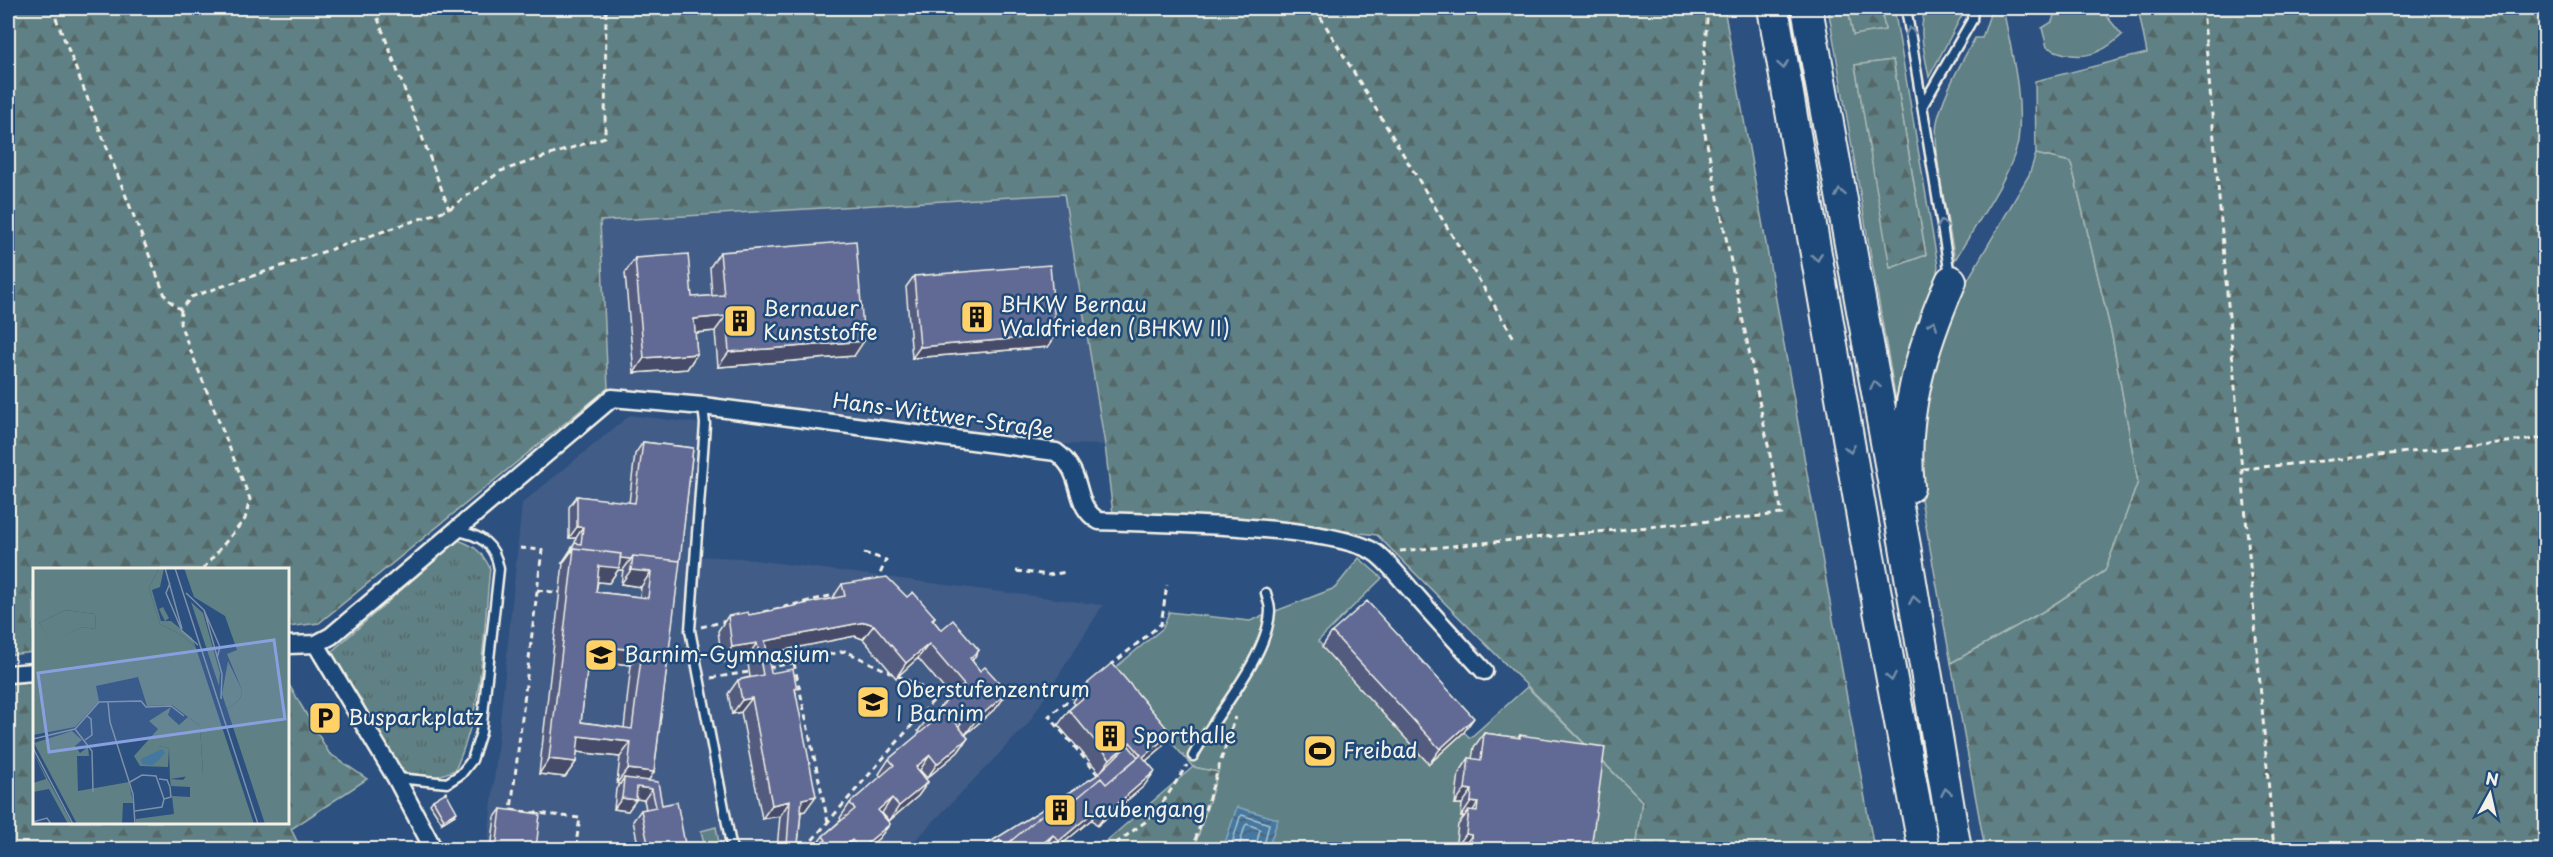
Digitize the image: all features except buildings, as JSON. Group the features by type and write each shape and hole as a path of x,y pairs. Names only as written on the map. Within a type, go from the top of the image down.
{"highway":[{"path":"1773,8 1869,557 1924,849"},
{"path":"1807,8 1905,546 1956,849"},
{"path":"1905,546 1912,520 1907,456 1913,394 1927,339 1951,281"}],"street":[{"name":"Hans-Wittwer-Straße","path":"316,644 331,636 612,398 703,406 1056,452 1072,467 1084,507 1089,516 1098,521 1247,528 1333,538 1361,544 1376,553 1484,671"},
{"path":"290,645 316,644 396,778 435,849"},
{"path":"8,674 33,672"}],"lane":[{"path":"1906,8 1951,281"},
{"path":"1923,105 1972,20 1974,8"},
{"path":"703,406 705,424 690,630 732,849"},
{"path":"396,778 447,783 461,774 472,760 481,732 499,569 497,556 483,538 472,533 455,531"},
{"path":"1193,756 1253,661 1265,637 1270,609 1266,593"}],"path":[{"path":"52,8 166,298 181,310"},
{"path":"374,8 449,209"},
{"path":"204,568 245,519 250,499 180,324 181,310 191,297 449,209 501,171 605,137 606,8"},
{"path":"1315,8 1514,338"},
{"path":"1376,553 1782,513 1700,109 1708,8"},
{"path":"2203,8 2274,849"},
{"path":"2242,469 2546,438"},
{"path":"520,548 542,550 511,810 580,818 575,849"},
{"path":"864,553 886,560 875,585"},
{"path":"1016,571 1048,575 1066,572"},
{"path":"1109,667 1161,624 1167,585"},
{"path":"537,590 560,593"},
{"path":"760,613 840,594"},
{"path":"690,630 737,619"},
{"path":"766,669 845,651 938,695 809,845 799,847"},
{"path":"794,663 828,823"},
{"path":"700,679 749,672"},
{"path":"1092,681 1049,716 1099,776"},
{"path":"1192,849 1235,716"},
{"path":"1107,849 1145,822 1163,802 1193,756"}],"shaded area":[{"path":"1065,194 1105,445 1058,444 1030,448 664,401 608,388 600,221"},
{"path":"630,415 705,424 697,556 740,558 1103,605 1028,724 907,849 487,850 522,503"}],"green space":[{"path":"8,8 1724,8 1874,849 1635,849 1642,801 1377,535 1259,521 1113,514 1105,445 1064,194 600,221 608,388 319,623 290,627 290,568 33,568 33,652 8,655"},
{"path":"1828,8 1848,8 1853,35 1885,30 1881,8 1894,8 1938,266 1901,409 1896,401","holes":["1893,60 1926,255 1891,268 1855,65"]},
{"path":"1848,8 1881,8 1885,30 1853,35"},
{"path":"1926,8 1963,8 1962,15 1929,77 1922,34"},
{"path":"1992,8 2003,8 2013,57 2018,91 2018,141 2015,154 2000,185 1955,260 1945,208 1936,131 1941,107 1950,87 1975,38 1982,38"},
{"path":"2053,8 2100,8 2122,35 2105,48 2087,55 2068,55 2058,52 2047,47 2042,28 2052,22 2055,12"},
{"path":"2138,8 2545,8 2545,849 1985,849 1951,663 2044,611 2105,571 2138,482 2112,336 2071,162 2036,154 2035,81 2147,53"},
{"path":"1893,60 1926,255 1890,268 1855,65"},
{"path":"2036,154 2071,162 2112,336 2138,482 2105,571 2044,611 1951,663 1921,499 1916,433 1927,379 1957,298 2029,175"},
{"path":"458,540 477,550 490,568 481,671 472,722 455,770 436,777 401,772 331,652"},
{"path":"1359,558 1382,578 1318,641 1429,764 1464,732 1470,738 1527,687 1642,801 1635,849 1194,849 1218,772 1193,767 1110,672 1163,628 1169,612 1250,621 1335,588"},
{"path":"33,682 33,824 290,824 290,686 329,753 367,779 291,829 301,849 8,849 8,684"},
{"path":"1193,767 1218,772 1194,849 1097,849"},
{"path":"716,827 719,843 705,847 701,831"}],"water":[{"path":"1237,807 1278,819 1268,849 1223,849"}],"place":[{"name":"BHKW Bernau Waldfrieden (BHKW II)","path":"977,317"},
{"name":"Bernauer Kunststoffe","path":"740,321"},
{"name":"Barnim-Gymnasium","path":"601,655"},
{"name":"Oberstufenzentrum I Barnim","path":"873,702"},
{"name":"Busparkplatz","path":"325,718"},
{"name":"Sporthalle","path":"1110,736"},
{"name":"Freibad","path":"1320,751"},
{"name":"Laubengang","path":"1060,810"}]}
